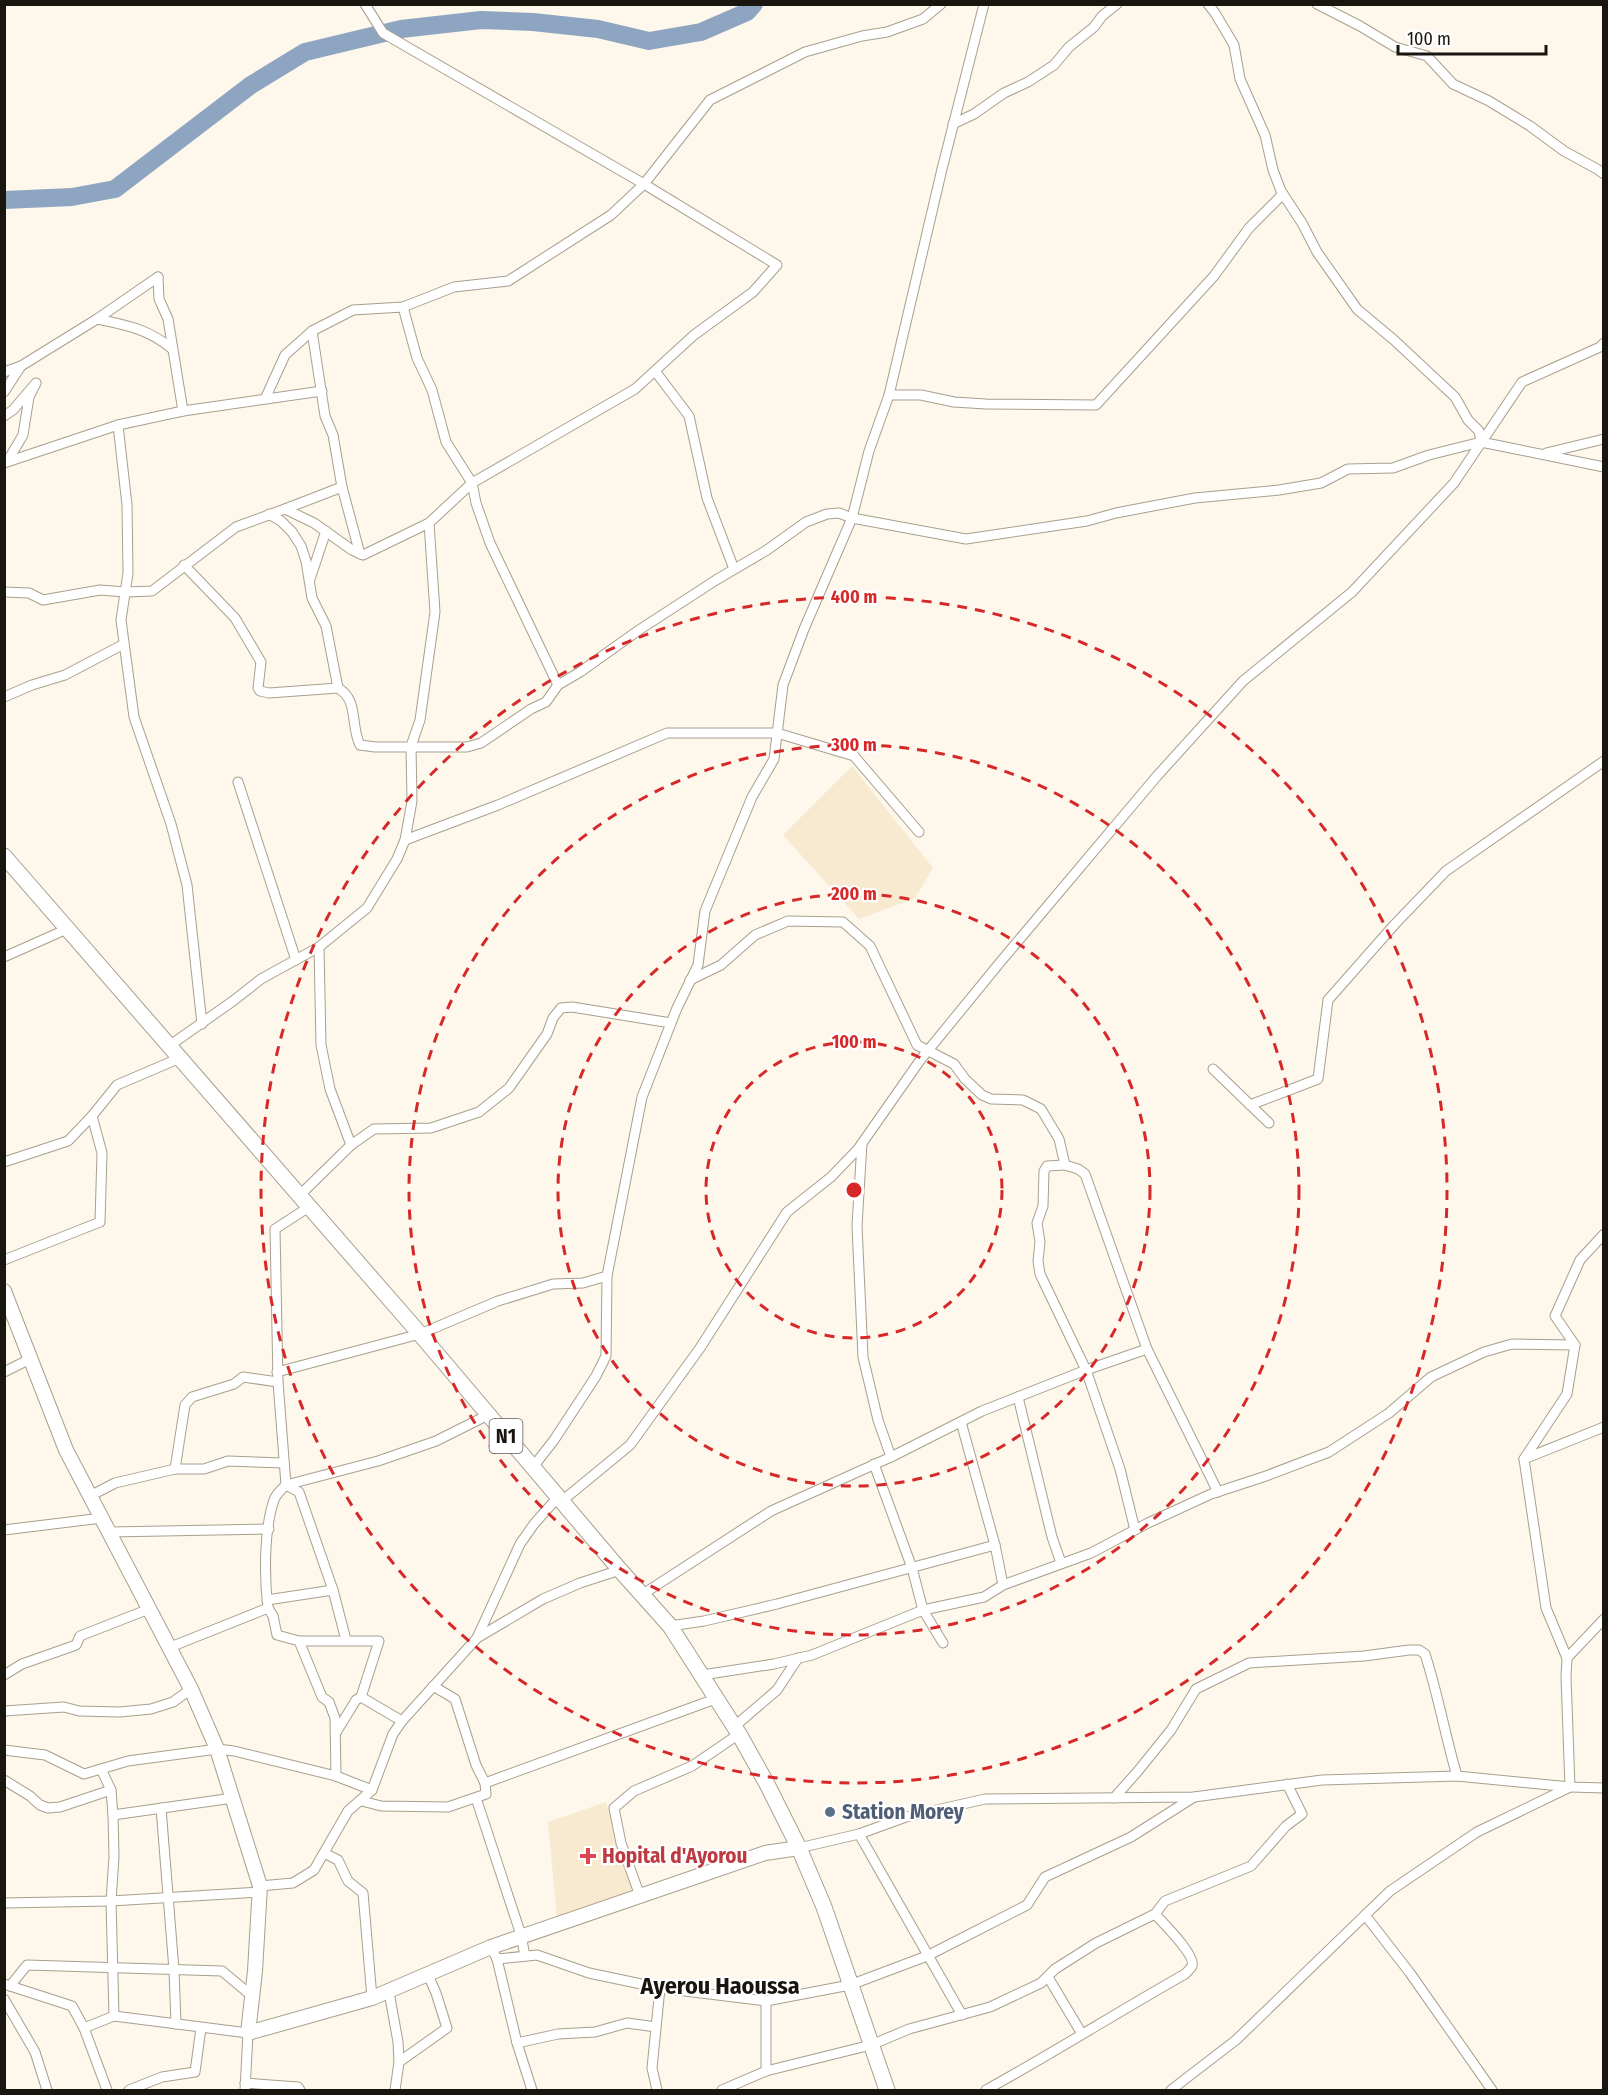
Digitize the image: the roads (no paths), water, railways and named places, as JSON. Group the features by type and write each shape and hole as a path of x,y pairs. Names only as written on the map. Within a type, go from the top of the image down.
{"main road":[{"name":"N1","path":"4,856 420,1334 670,1626 737,1730 799,1848 824,1907 887,2091"}],"street":[{"path":"285,509 314,523 363,555 429,523 472,483 635,389 694,336 753,292 777,265 644,184 383,33 365,4"},
{"path":"265,399 285,355 312,331 353,310 403,307 454,287 508,280 611,215 644,184 710,100 806,52 862,36 887,32 923,19 934,7 941,4"},
{"path":"533,1467 566,1422 596,1376 606,1356 607,1276 642,1097 671,1023 698,964 705,910 752,797 774,759 783,685 852,518 869,451 889,395 984,4"},
{"path":"953,124 974,114 1004,93 1054,65 1069,47 1117,4"},
{"path":"1208,4 1234,45 1240,79 1265,135 1273,170 1283,194 1317,252 1357,309 1455,397 1468,420 1479,431 1481,442"},
{"path":"1317,4 1395,47 1427,56 1453,84 1489,101 1530,126 1564,152 1604,174"},
{"path":"889,395 921,396 954,402 986,404 1096,405 1214,276 1249,228 1283,194"},
{"path":"4,372 21,366 159,277 159,299 168,319 183,411"},
{"path":"403,307 417,358 432,390 446,442 472,483 476,503 490,543 558,685"},
{"path":"97,319 142,330 159,338 171,348"},
{"path":"312,331 325,417 333,435 342,487 360,554"},
{"path":"477,1638 520,1544 534,1524 560,1499 630,1445 700,1348 787,1212 831,1177 862,1142 927,1051 1157,776 1243,681 1352,592 1454,483 1522,382 1600,347 1604,343"},
{"path":"4,392 21,366"},
{"path":"655,371 689,416 707,498 734,569"},
{"path":"4,416 13,410 36,383 29,397 23,435 6,462"},
{"path":"6,462 118,425 183,411 322,391"},
{"path":"118,425 127,505 128,573 121,621 134,717 171,824 187,885 202,1024"},
{"path":"1540,454 1604,439"},
{"path":"184,565 235,618 261,662 258,688 260,691 269,693 338,688 345,691 352,701 360,745 375,747 474,746 531,709 546,702 558,685 639,630 817,516 839,513 852,518 966,539 1087,521 1195,498 1279,490 1321,483 1348,469 1393,468 1429,455 1481,442 1604,467"},
{"path":"4,592 29,593 43,600 100,590 152,591 236,527 342,487"},
{"path":"269,514 281,521 301,546 312,598 326,626 338,688"},
{"path":"4,1162 69,1142 117,1085 175,1052 202,1024 261,979 319,947 367,908 397,859 405,840 412,801 411,746 420,720 435,612 429,523"},
{"path":"309,581 326,531"},
{"path":"4,697 65,675 124,644"},
{"path":"405,840 498,805 667,733 777,733 854,756 919,832"},
{"path":"1250,1105 1318,1079 1328,1000 1395,924 1446,871 1604,761"},
{"path":"238,782 296,960"},
{"path":"690,980 722,965 755,935 788,921 843,922 870,946 917,1045 954,1064 965,1079 991,1100 1023,1100 1041,1109 1059,1139 1065,1165"},
{"path":"4,957 67,929"},
{"path":"319,947 321,1045 330,1089 351,1144"},
{"path":"286,1485 277,1377 275,1228 304,1201 351,1144 374,1129 431,1128 479,1112 509,1088 547,1034 553,1018 561,1008 572,1007 671,1023"},
{"path":"1213,1069 1269,1123"},
{"path":"4,1260 100,1222 102,1153 92,1116"},
{"path":"862,1142 857,1226 863,1357 878,1420 891,1457"},
{"path":"1136,1530 1120,1469 1086,1370 1040,1274 1038,1261 1041,1242 1037,1223 1043,1206 1044,1171 1047,1166 1065,1165 1078,1168 1085,1174 1147,1349 1218,1492"},
{"path":"1570,1787 1567,1658 1546,1608 1524,1459 1567,1394 1575,1345 1555,1316 1580,1260 1604,1234"},
{"path":"175,1469 185,1405 192,1397 234,1384 243,1377 277,1377 420,1334 498,1301 553,1284 584,1283 607,1276"},
{"path":"4,1291 66,1450 191,1689 217,1749 233,1798 260,1889 245,2087 298,2087 300,2091"},
{"path":"702,1675 798,1658 923,1610 984,1597 1004,1585 1091,1553 1218,1492 1329,1452 1389,1413 1431,1377 1484,1353 1512,1344 1575,1345"},
{"path":"643,1594 771,1511 891,1457 982,1411 1147,1349"},
{"path":"4,1372 32,1358"},
{"path":"1018,1397 1052,1537 1061,1563"},
{"path":"337,1731 356,1700 362,1697 379,1641 299,1641 277,1635 273,1616 267,1604 266,1567 269,1529 275,1498 286,1485 388,1458 436,1441 488,1415"},
{"path":"961,1422 1004,1585"},
{"path":"1524,1459 1604,1426"},
{"path":"90,1496 115,1483 175,1469 204,1469 228,1461 284,1463"},
{"path":"874,1464 912,1568 923,1610 943,1643"},
{"path":"286,1485 299,1492 333,1590 346,1640"},
{"path":"4,1530 102,1518"},
{"path":"110,1532 269,1529"},
{"path":"670,1626 715,1619 995,1545"},
{"path":"4,1903 111,1901 260,1889 293,1883 314,1870 348,1811 372,1790 393,1734 402,1721 477,1638 543,1599 580,1583 620,1570"},
{"path":"168,1648 267,1604 333,1590"},
{"path":"4,1675 22,1664 76,1645 80,1636 149,1609"},
{"path":"1567,1658 1604,1619"},
{"path":"299,1641 322,1698 329,1702 335,1718 336,1776"},
{"path":"1114,1798 1171,1730 1196,1689 1249,1663 1364,1656 1409,1650 1419,1650 1425,1654 1435,1685 1457,1776"},
{"path":"640,1896 621,1843 614,1808 634,1791 692,1766 737,1730 777,1690 798,1658"},
{"path":"362,1801 381,1806 448,1807 486,1794 455,1699 433,1686"},
{"path":"4,1711 64,1707 79,1711 120,1712 151,1709 173,1702 191,1689"},
{"path":"362,1697 402,1721"},
{"path":"484,1783 718,1698"},
{"path":"4,1750 45,1755 84,1774 128,1761 217,1749 234,1751 336,1776 372,1790"},
{"path":"100,1769 111,1790 113,1815 114,1857 111,1901 114,2016"},
{"path":"84,2028 114,2016 248,2033 372,1998 494,1953 521,1935 765,1853 799,1848 859,1834 906,1817 985,1799 1194,1797 1322,1780 1457,1776 1604,1788"},
{"path":"4,1780 48,1808 60,1807 111,1790"},
{"path":"722,2091 766,2071 871,2045 909,2029 990,2007 1041,1983 1055,1969 1096,1943 1155,1914 1165,1902 1251,1866 1286,1826 1302,1814 1287,1784"},
{"path":"1171,2091 1236,2040 1390,1891 1478,1832 1570,1787"},
{"path":"494,1953 537,1955 589,1974 660,1988 766,2001 850,1985 927,1956 1027,1905 1045,1876 1131,1837 1194,1797"},
{"path":"113,1815 233,1798"},
{"path":"476,1798 521,1935 525,1956"},
{"path":"160,1808 174,1970 176,2024"},
{"path":"859,1834 962,2015"},
{"path":"324,1853 338,1860 348,1881 363,1893 372,1998"},
{"path":"986,2091 1185,1974 1192,1965 1192,1959 1155,1914"},
{"path":"1365,1915 1410,1973 1492,2091"},
{"path":"494,1953 532,2091"},
{"path":"107,2091 84,2028 72,2006 7,1985 27,1965 222,1971 252,1996"},
{"path":"399,2062 447,2028 428,1976"},
{"path":"1048,1977 1082,2034"},
{"path":"657,2091 652,2068 660,1988"},
{"path":"389,1992 399,2042 395,2091"},
{"path":"4,1999 35,2052 47,2091"},
{"path":"766,2001 766,2071"},
{"path":"517,2043 558,2034 595,2032 627,2023 656,2027"},
{"path":"129,2091 162,2078 195,2072 201,2028"}],"waterway":[{"path":"4,200 72,197 115,189 251,85 305,52 401,29 481,20 533,22 598,29 649,41 701,32 747,12 754,4"}],"place":[{"name":"Station Morey","path":"830,1812"},
{"name":"Hopital d'Ayorou","path":"588,1856"}],"district":[{"name":"Ayerou Haoussa","path":"720,1986"}]}
